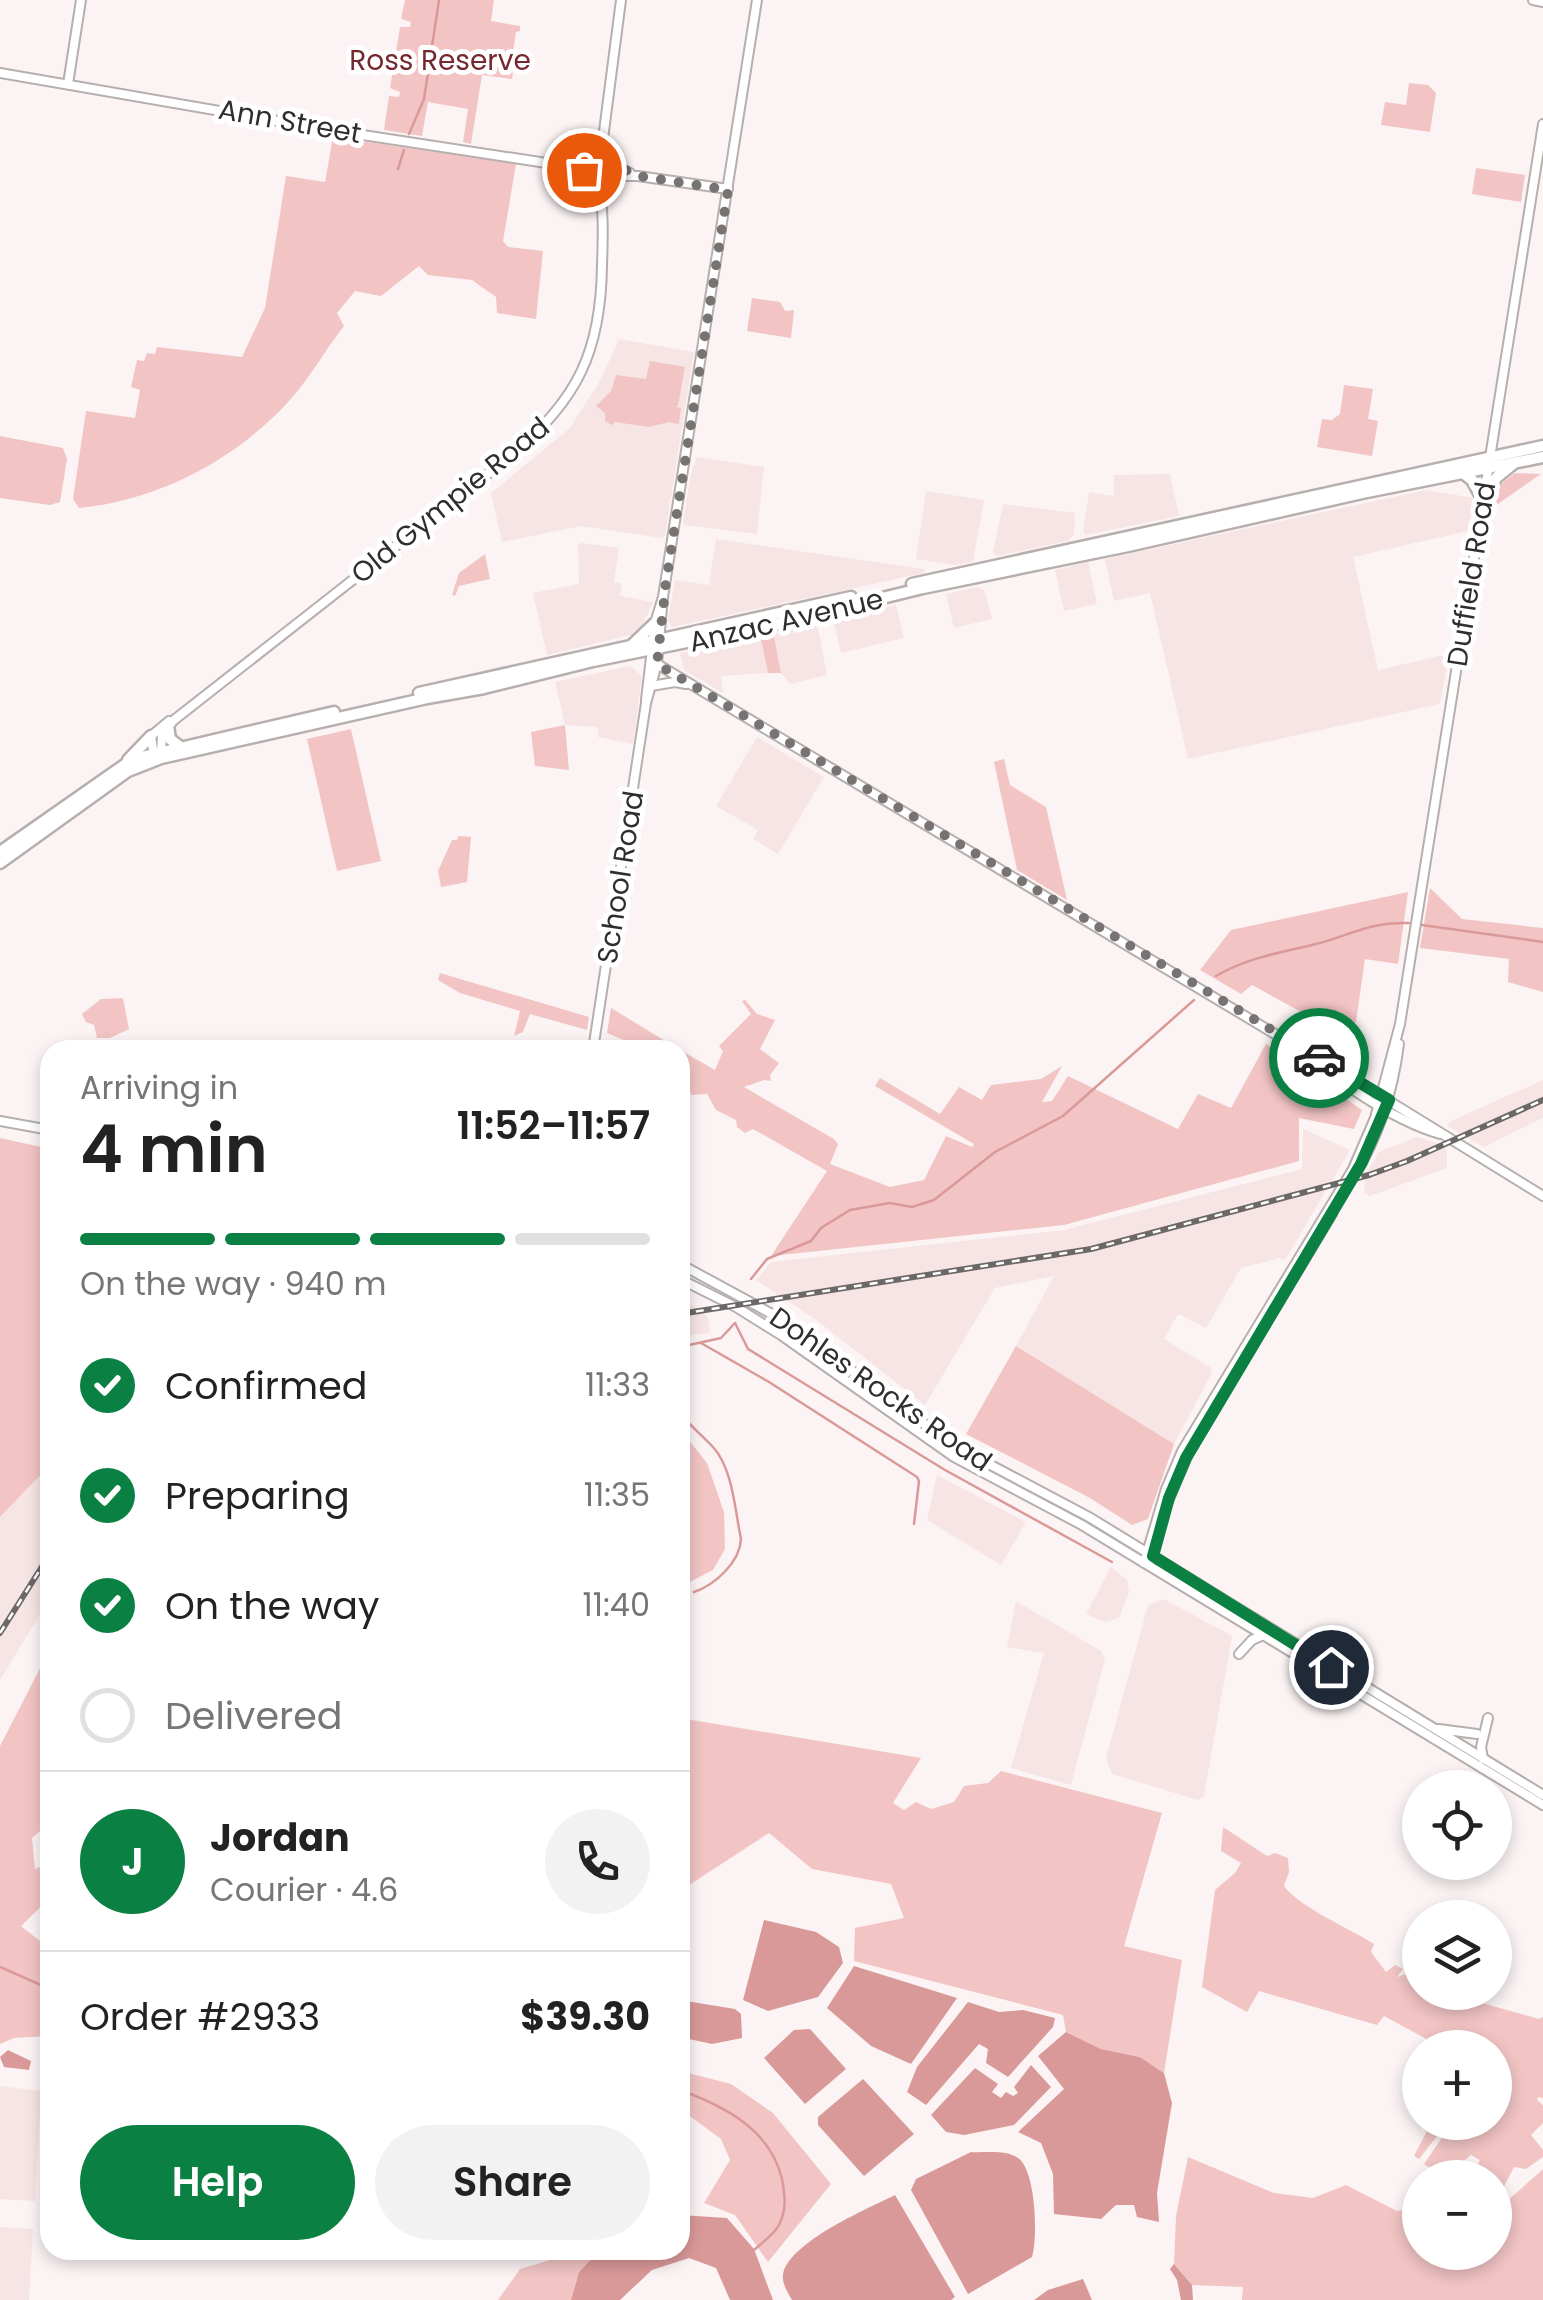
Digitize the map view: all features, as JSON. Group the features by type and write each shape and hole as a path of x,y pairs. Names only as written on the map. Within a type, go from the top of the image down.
{"highway":[{"name":"Anzac Avenue","path":"0,863 115,780 179,746 297,724 633,645 655,645 678,635 1488,463 1543,446"},
{"name":"Anzac Avenue","path":"0,852 128,761 1463,474 1488,463 1543,457"},
{"path":"1463,474 1472,480 1482,498 1514,463"},
{"path":"633,645 658,623 678,635"},
{"path":"171,723 170,739 179,746"},
{"path":"128,761 129,755 151,736"}],"street":[{"path":"68,84 82,0"},
{"path":"621,0 605,164 638,176 728,190"},
{"name":"School Road","path":"595,1040 757,0"},
{"path":"1533,0 1543,2"},
{"name":"Ann Street","path":"0,72 330,130 580,168 605,164"},
{"name":"Duffield Road","path":"1147,1565 1166,1489 1182,1452 1349,1176 1384,1102 1400,1024 1543,124"},
{"name":"Old Gympie Road","path":"603,208 596,177 605,164"},
{"name":"Old Gympie Road","path":"151,736 512,455 556,413 581,375 598,330 603,208 611,178 605,164"},
{"name":"Ann Street","path":"580,168 596,177"},
{"path":"596,177 638,176"},
{"name":"School Road","path":"650,684 657,664 655,645"},
{"path":"657,664 1543,1196"},
{"path":"650,684 680,677"},
{"path":"650,684 692,684"},
{"path":"157,755 162,734 171,723"},
{"path":"151,736 157,755"},
{"path":"0,1122 40,1128"},
{"name":"Dohles Rocks Road","path":"690,1269 784,1320 953,1444 1078,1511 1543,1796"},
{"name":"Dohles Rocks Road","path":"690,1284 782,1335 954,1457 1064,1515 1543,1805"},
{"path":"1239,1654 1263,1635"},
{"path":"1483,1759 1481,1748 1488,1718"},
{"path":"1430,1727 1464,1735 1478,1734"}],"shaded area":[{"path":"619,339 694,352 665,535 662,538 581,526 502,542 491,493 569,429 600,381"},
{"path":"697,457 764,467 757,534 685,525"},
{"path":"1170,474 1179,516 1086,535 1083,532 1089,492 1114,496 1114,475"},
{"path":"1426,490 1474,498 1468,531 1353,557 1378,670 1449,654 1440,704 1188,759 1150,593 1114,601 1105,559"},
{"path":"926,491 984,500 973,562 955,565 916,559"},
{"path":"1003,504 1075,513 1074,534 1068,541 996,556 993,552"},
{"path":"716,539 924,569 924,573 672,627 668,620 675,580 709,585"},
{"path":"578,544 619,548 614,582 622,584 620,596 653,602 644,622 631,635 547,655 533,593 579,584"},
{"path":"1088,562 1097,604 1064,611 1055,570"},
{"path":"978,587 985,591 992,619 954,628 946,594"},
{"path":"896,605 904,638 841,653 833,619"},
{"path":"812,624 818,628 827,675 790,684 781,673 773,632"},
{"path":"760,635 768,673 721,676 723,693 684,670 680,653"},
{"path":"630,666 642,676 633,744 598,737 598,727 565,725 555,682"},
{"path":"757,737 824,777 778,854 753,839 758,830 716,806"},
{"path":"1543,1080 1543,1118 1484,1147 1447,1126 1451,1121"},
{"path":"1303,1129 1350,1150 1285,1260 1241,1268 1206,1328 1178,1314 1164,1339 1210,1367 1212,1373 1174,1444 1016,1346 1054,1276 995,1288 925,1405 815,1319 756,1280 771,1262 1064,1230 1302,1169"},
{"path":"1417,1137 1447,1151 1447,1168 1370,1196 1364,1193 1366,1173 1379,1152"},
{"path":"690,1304 708,1317 710,1333 690,1335"},
{"path":"40,1475 40,1614 0,1680 0,1517"},
{"path":"937,1475 1026,1522 1001,1565 927,1520"},
{"path":"1111,1567 1127,1580 1129,1592 1119,1618 1106,1622 1086,1614"},
{"path":"1164,1599 1232,1636 1204,1796 1198,1800 1112,1774 1106,1758 1148,1605"},
{"path":"1016,1601 1101,1651 1105,1659 1071,1785 1011,1768 1044,1653 1007,1647"},
{"path":"764,1920 816,1932 839,1947 843,1963 818,1997 768,2011 743,2000"},
{"path":"854,1966 957,1998 911,2064 871,2046 827,2008"},
{"path":"690,2002 735,2009 741,2014 742,2038 712,2044 690,2039"},
{"path":"968,2002 999,2012 1023,2010 1055,2018 1053,2027 1008,2077 986,2063 988,2049 979,2044 926,2105 907,2092 917,2067"},
{"path":"810,2029 846,2069 805,2104 764,2058 794,2030"},
{"path":"1066,2032 1101,2049 1140,2057 1164,2073 1172,2103 1157,2193 1159,2222 1137,2217 1134,2205 1116,2205 1101,2219 1054,2214 1053,2174 1041,2143 1018,2132 1064,2089 1038,2056"},
{"path":"8,2050 31,2061 29,2070 4,2067 0,2057"},
{"path":"1031,2065 1051,2087 1014,2125 964,2135 946,2132 931,2115 975,2068 998,2084 992,2092 1001,2098 1006,2092 1013,2096 1018,2093 1014,2087"},
{"path":"863,2079 914,2134 864,2176 818,2125 818,2117"},
{"path":"0,2086 40,2091 35,2201 0,2199"},
{"path":"971,2152 1007,2153 1024,2165 1032,2190 1035,2235 1032,2257 968,2294 911,2190 916,2179"},
{"path":"895,2195 955,2297 792,2300 783,2278 792,2258 817,2236"},
{"path":"690,2216 727,2218 754,2249 773,2300 730,2300 716,2268 690,2258"},
{"path":"0,2227 33,2229 29,2300 0,2300"},
{"path":"590,2260 683,2260 652,2270 620,2300 571,2300 579,2272"},
{"path":"1174,2264 1192,2285 1193,2300 1181,2300 1170,2269"},
{"path":"1083,2279 1092,2300 1034,2300 1048,2290"}],"green space":[{"name":"Ross Reserve","path":"405,0 494,0 491,21 520,26 516,32 512,79 482,75 471,144 463,142 468,109 428,102 422,136 384,130 389,96 399,97 400,92 390,88 400,27 410,27 411,22 401,19"},
{"path":"1409,83 1428,85 1436,93 1430,132 1381,125 1385,102 1406,105"},
{"path":"333,137 516,164 503,241 508,247 543,251 536,319 497,313 496,297 472,280 428,275 419,266 381,296 355,291 337,313 344,326 304,383 245,441 194,474 166,486 109,504 79,508 73,499 86,411 135,418 140,390 131,387 137,360 144,361 147,353 155,354 157,347 242,357 265,308 286,176 325,182"},
{"path":"1476,168 1525,175 1521,202 1472,194"},
{"path":"752,298 780,302 785,311 794,310 791,338 747,331"},
{"path":"650,361 685,367 675,406 681,408 679,424 649,427 615,422 612,425 605,421 605,413 596,406 611,391 616,375 646,379"},
{"path":"1344,385 1373,389 1368,419 1378,421 1372,456 1317,447 1322,419 1332,420 1340,414"},
{"path":"0,436 63,448 67,459 60,502 50,505 0,498"},
{"path":"1515,473 1541,474 1489,510 1492,491"},
{"path":"485,554 490,579 459,586 452,595 459,573"},
{"path":"773,632 781,673 768,673 760,635"},
{"path":"565,725 569,770 535,766 531,732"},
{"path":"351,729 381,861 337,871 307,739"},
{"path":"1004,759 1010,785 1046,807 1067,900 1017,870 994,762"},
{"path":"458,836 471,837 467,882 441,887 438,871 452,840"},
{"path":"1430,888 1462,919 1543,928 1543,992 1508,982 1509,959 1420,948"},
{"path":"1408,892 1398,964 1365,959 1356,1022 1348,1030 1335,1020 1303,1013 1252,985 1241,994 1200,970 1231,930"},
{"path":"440,973 589,1017 587,1030 530,1014 523,1032 514,1036 520,1011 460,993 438,980"},
{"path":"123,998 129,1029 110,1038 97,1038 94,1025 86,1022 82,1014 101,999"},
{"path":"742,1001 757,1014 775,1020 760,1049 779,1063 770,1075 771,1081 744,1087 834,1139 838,1144 830,1164 890,1187 924,1180 946,1136 972,1147 974,1144 875,1086 880,1078 940,1114 959,1087 982,1100 991,1085 1041,1079 1062,1066 1042,1102 1052,1101 1068,1076 1178,1129 1198,1094 1231,1108 1266,1044 1362,1110 1354,1129 1299,1118 1299,1161 1064,1225 771,1256 827,1171 753,1129 745,1133 737,1127 736,1120 716,1110 707,1094 691,1095 690,1056 715,1070 723,1051 719,1046 751,1014"},
{"path":"611,1008 664,1040 623,1040 607,1033"},
{"path":"0,1138 40,1147 40,1475 0,1517"},
{"path":"1016,1346 1174,1444 1148,1519 1132,1525 1090,1498 966,1434"},
{"path":"690,1442 707,1463 724,1512 725,1549 713,1570 690,1582"},
{"path":"40,1668 40,1831 32,1838 35,1869 40,1867 40,1908 21,1926 40,1941 40,2037 14,2038 0,2044 0,1746"},
{"path":"690,1720 921,1758 893,1803 904,1810 916,1802 931,1809 954,1802 964,1786 988,1783 1001,1771 1162,1813 1124,1946 1182,1960 1164,2073 1140,2057 1101,2049 1066,2032 1063,2015 854,1961 855,1928 904,1918 891,1884 812,1869 769,1833 690,1884"},
{"path":"1223,1827 1267,1856 1275,1853 1288,1858 1284,1886 1291,1894 1374,1944 1371,1952 1386,1972 1395,1965 1402,1968 1397,1977 1402,1975 1402,2010 1507,2010 1543,2017 1543,2098 1537,2100 1543,2105 1543,2123 1531,2135 1543,2150 1543,2157 1526,2169 1514,2167 1512,2171 1512,2160 1480,2160 1471,2155 1465,2160 1427,2160 1440,2140 1512,2140 1512,2030 1410,2030 1384,2016 1377,2025 1259,1991 1247,2012 1202,1987 1215,1890 1241,1863 1221,1851"},
{"path":"690,2074 731,2084 773,2113 831,2184 768,2262 735,2215 704,2203 730,2160 721,2139 690,2116"},
{"path":"1422,2140 1434,2140 1419,2159 1414,2156"},
{"path":"1188,2157 1274,2193 1313,2198 1346,2185 1402,2210 1402,2270 1512,2270 1512,2197 1543,2169 1543,2300 1242,2300 1243,2287 1192,2285 1174,2264 1176,2216"},
{"path":"550,2260 590,2260 579,2272 571,2300 498,2300 520,2269"}],"waterway":[{"path":"409,134 424,99 439,0"},
{"path":"398,169 404,150"},
{"path":"1216,976 1251,960 1369,927 1409,923"},
{"path":"1422,925 1543,942"},
{"path":"751,1279 767,1259 811,1241 821,1228 850,1210 890,1203 912,1207 934,1200 995,1152 1063,1116 1194,1000"},
{"path":"735,1323 748,1349 945,1470 1112,1562"},
{"path":"690,1345 721,1338 735,1323"},
{"path":"701,1343 917,1477 914,1524"},
{"path":"690,1423 713,1447 725,1467 741,1539 740,1548 725,1572 694,1592"},
{"path":"0,1967 40,1985"},
{"path":"690,2094 743,2122 776,2161 784,2191 783,2213 777,2229 752,2252"}],"railway":[{"path":"690,1312 1091,1249 1369,1175 1543,1100"},
{"path":"0,1633 40,1570"}],"way so far":[{"path":"584,170 580,168 607,161 638,176 728,190 663,597 657,664 1319,1058"}],"route":[{"path":"1319,1058 1389,1100 1380,1128 1186,1458 1169,1498 1153,1556 1331,1667"}]}
